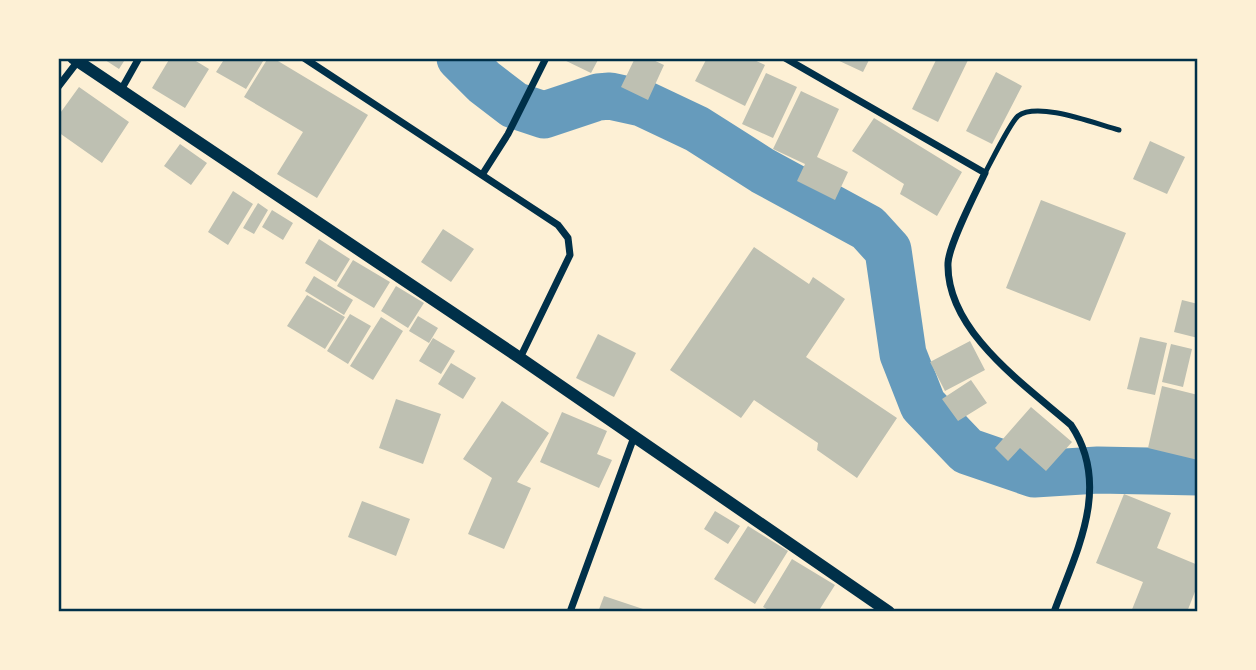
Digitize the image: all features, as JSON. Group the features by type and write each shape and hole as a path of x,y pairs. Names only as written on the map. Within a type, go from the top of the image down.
{"street":[{"path":"121,90 139,58"},
{"path":"304,58 558,225 568,238 570,255 520,358"},
{"path":"482,175 508,134 546,58"},
{"path":"785,58 985,173 948,262 957,306 971,331 1004,366 1072,425 1083,449 1091,489 1087,522 1054,612"},
{"path":"58,87 76,60 520,358 889,612"},
{"path":"570,612 634,437"}],"lane":[{"path":"985,173 1017,117 1031,111 1047,111 1119,130"}],"building":[{"path":"102,58 126,58 119,69"},
{"path":"170,58 191,58 209,69 185,108 152,88"},
{"path":"225,58 265,58 246,89 216,72"},
{"path":"268,58 273,58 368,115 317,198 277,174 303,132 244,97"},
{"path":"560,58 599,58 591,73"},
{"path":"635,58 649,58 664,65 648,100 621,87"},
{"path":"707,58 750,58 765,65 745,106 695,81"},
{"path":"833,58 870,58 863,72"},
{"path":"937,58 969,58 938,122 912,109"},
{"path":"996,72 1022,86 992,144 966,131"},
{"path":"766,73 797,87 773,138 742,124"},
{"path":"79,87 129,122 102,163 58,132 58,116"},
{"path":"801,91 839,109 817,157 848,172 835,200 797,181 805,164 773,149"},
{"path":"874,118 962,172 937,216 900,194 904,184 852,151"},
{"path":"1150,141 1185,157 1167,194 1133,179"},
{"path":"180,144 207,163 191,185 164,166"},
{"path":"233,191 253,204 228,245 208,232"},
{"path":"1041,200 1126,233 1090,321 1006,288"},
{"path":"258,203 268,210 254,234 243,228"},
{"path":"272,210 293,223 283,240 262,227"},
{"path":"443,229 474,249 451,282 421,262"},
{"path":"319,239 350,259 336,282 305,263"},
{"path":"754,247 809,284 813,277 845,299 806,357 897,418 857,478 817,450 818,443 754,400 741,418 670,370"},
{"path":"353,260 390,282 374,308 337,286"},
{"path":"314,276 353,300 344,315 305,291"},
{"path":"396,286 424,303 408,328 381,311"},
{"path":"307,295 345,317 325,349 287,326"},
{"path":"1182,300 1198,304 1198,338 1174,332"},
{"path":"350,314 371,326 348,364 327,351"},
{"path":"418,316 438,328 429,343 409,331"},
{"path":"381,317 403,331 373,380 350,366"},
{"path":"598,334 636,353 614,397 576,378"},
{"path":"1140,337 1167,343 1155,395 1127,389"},
{"path":"433,338 455,351 441,374 419,361"},
{"path":"970,341 985,370 945,391 930,362"},
{"path":"1171,344 1192,349 1183,387 1162,382"},
{"path":"451,363 476,378 463,399 438,384"},
{"path":"971,380 987,403 958,421 942,399"},
{"path":"1162,386 1198,395 1198,460 1148,448"},
{"path":"396,399 441,414 423,464 379,448"},
{"path":"502,401 549,433 517,482 531,488 504,549 468,534 492,478 463,459"},
{"path":"1031,407 1072,442 1046,471 1020,448 1008,461 995,448"},
{"path":"562,412 607,431 597,454 612,460 599,488 540,462"},
{"path":"1124,494 1171,513 1157,548 1198,565 1198,584 1187,612 1131,612 1143,582 1096,563"},
{"path":"362,501 410,519 396,556 348,537"},
{"path":"715,511 740,526 728,544 704,529"},
{"path":"748,526 788,551 755,604 714,579"},
{"path":"792,559 835,585 818,612 772,612 763,607"},
{"path":"604,596 652,612 598,612"}],"waterway":[{"path":"460,58 484,82 514,105 544,115 598,97 610,96 642,103 697,129 763,171 868,228 888,250 903,354 923,405 967,451 1034,474 1098,470 1198,472"}]}
